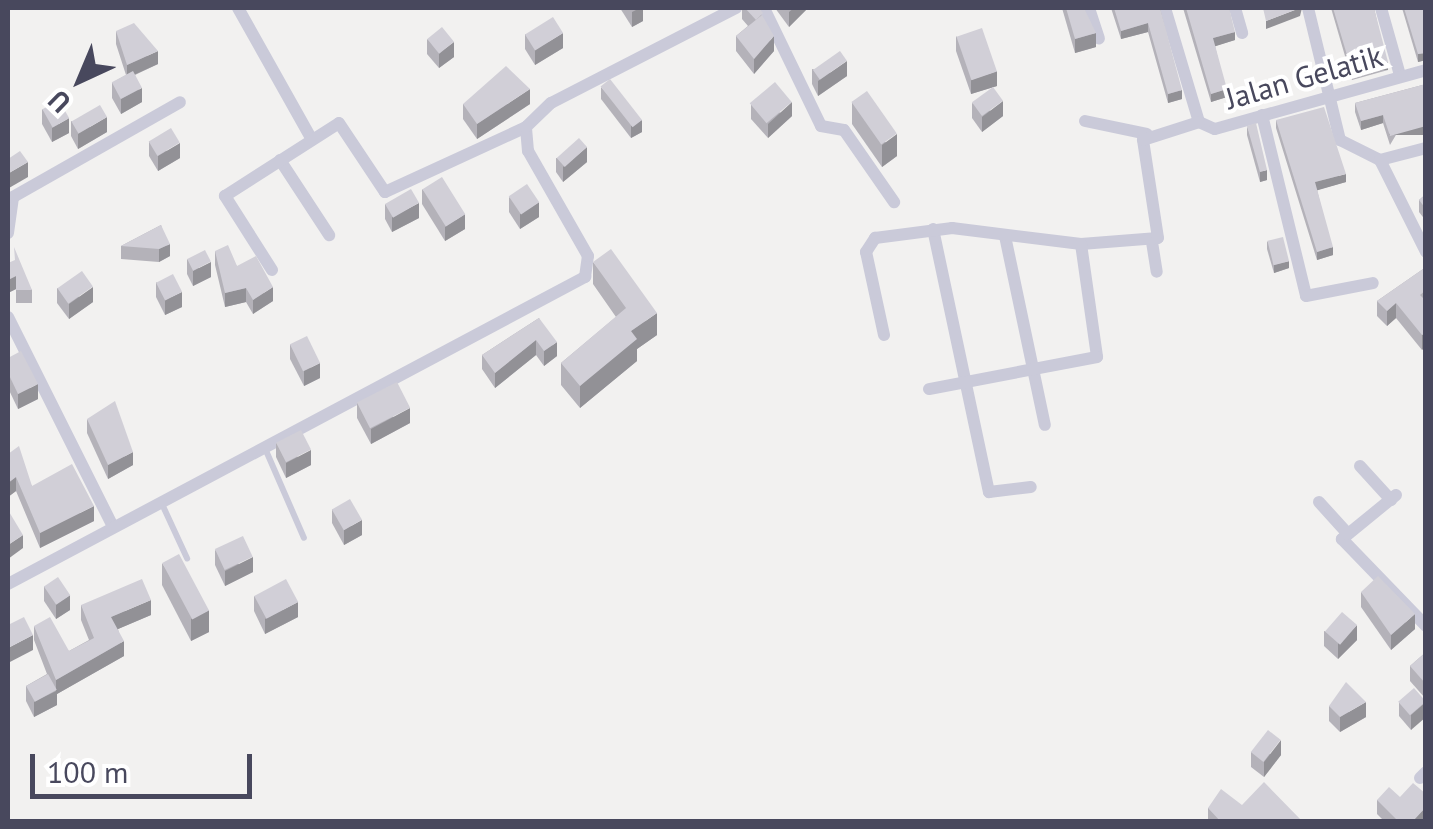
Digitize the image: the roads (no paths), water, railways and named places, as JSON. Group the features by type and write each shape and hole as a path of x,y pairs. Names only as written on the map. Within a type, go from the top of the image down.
{"street":[{"path":"238,8 312,140"},
{"path":"272,270 226,196 339,122 386,192 526,127 551,103 736,8"},
{"path":"764,8 821,126 844,130 894,202"},
{"path":"1089,8 1099,38"},
{"path":"1085,121 1148,134 1199,122 1165,8"},
{"path":"1235,8 1242,32"},
{"path":"1308,8 1340,140 1380,160 1426,252"},
{"path":"1381,8 1400,76"},
{"name":"Jalan Gelatik","path":"1199,122 1210,130 1426,70"},
{"path":"8,232 13,198 180,102"},
{"path":"1262,115 1308,298 1373,284"},
{"path":"8,584 263,444 496,332 588,274 588,256 528,152 526,127"},
{"path":"884,335 866,246 933,229 1081,244 1152,242 1160,234 1148,134"},
{"path":"1380,160 1426,148"},
{"path":"280,160 329,235"},
{"path":"933,229 989,492 1031,487"},
{"path":"1005,236 1045,425"},
{"path":"1152,242 1156,272"},
{"path":"930,389 1098,356 1081,244"},
{"path":"8,317 114,527"},
{"path":"1360,466 1393,498 1342,539 1426,626"},
{"path":"1320,502 1348,534"}],"lane":[{"path":"263,444 304,538"},
{"path":"161,501 186,558"}]}
